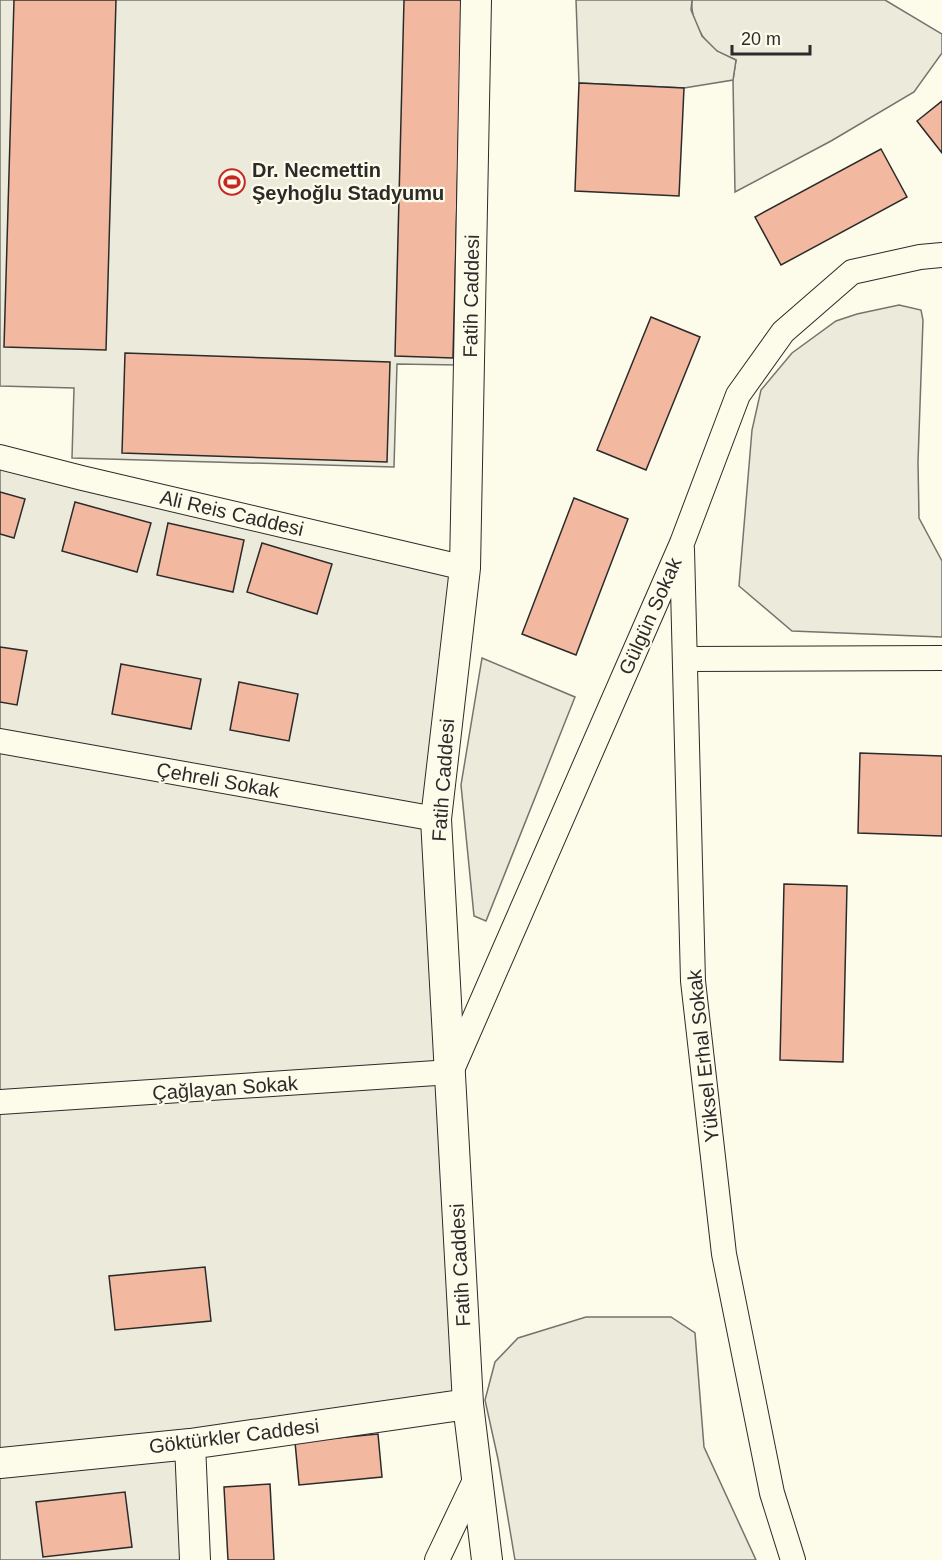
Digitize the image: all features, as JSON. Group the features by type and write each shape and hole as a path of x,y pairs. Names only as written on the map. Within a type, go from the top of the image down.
{"street":[{"name":"Fatih Caddesi","path":"476,0 465,568 436,819 468,1404 487,1560"},
{"name":"Gülgün Sokak","path":"450,1072 682,543 738,394 783,332 852,272 920,257 942,255"},
{"name":"Ali Reis Caddesi","path":"0,457 465,568"},
{"name":"Yüksel Erhal Sokak","path":"682,543 693,981 724,1254 772,1493 793,1560"},
{"path":"685,659 942,658"},
{"name":"Çehreli Sokak","path":"0,741 436,819"},
{"name":"Çağlayan Sokak","path":"0,1102 450,1072"},
{"name":"Göktürkler Caddesi","path":"0,1462 190,1444 468,1404"},
{"path":"190,1444 195,1560"},
{"path":"437,1560 477,1476"}],"shaded area":[{"name":"Dr. Necmettin Şeyhoğlu Stadyumu","path":"0,0 469,0 459,365 397,364 394,467 72,458 74,388 0,386"},
{"path":"576,0 692,0 691,10 702,36 717,51 736,60 733,80 684,88 579,83"},
{"path":"692,0 885,0 942,34 942,53 914,92 831,141 735,192 733,80 736,60 712,48 702,36 693,14"},
{"path":"899,305 921,310 923,320 918,462 919,518 942,561 942,637 792,631 739,586 752,430 761,390 792,353 836,321"},
{"path":"0,457 465,568 436,819 468,1404 190,1444 195,1560 0,1560"},
{"path":"482,658 575,697 486,921 474,916 461,785"},
{"path":"586,1317 671,1317 695,1333 704,1447 756,1560 515,1560 498,1459 485,1400 495,1362 518,1338"}],"building":[{"path":"14,0 116,0 106,350 4,347"},
{"path":"404,0 462,0 453,358 395,356"},
{"path":"579,83 684,88 679,196 575,191"},
{"path":"942,101 942,153 917,121"},
{"path":"881,149 907,197 781,265 755,217"},
{"path":"651,317 700,337 646,470 597,450"},
{"path":"125,353 390,362 387,462 122,453"},
{"path":"0,492 25,499 14,538 0,534"},
{"path":"574,498 628,519 576,655 522,634"},
{"path":"75,502 151,523 137,572 62,551"},
{"path":"168,523 244,540 233,592 157,575"},
{"path":"262,543 332,564 317,614 247,592"},
{"path":"0,647 27,651 17,705 0,702"},
{"path":"121,664 201,679 191,729 112,714"},
{"path":"239,682 298,694 289,741 230,730"},
{"path":"860,753 942,756 942,836 858,833"},
{"path":"784,884 847,886 843,1062 780,1060"},
{"path":"205,1267 211,1321 115,1330 109,1276"},
{"path":"378,1434 382,1477 299,1485 295,1442"},
{"path":"270,1484 274,1560 228,1560 224,1487"},
{"path":"125,1492 132,1547 43,1557 36,1502"}],"place":[{"name":"Dr. Necmettin Şeyhoğlu Stadyumu","path":"232,182"}]}
